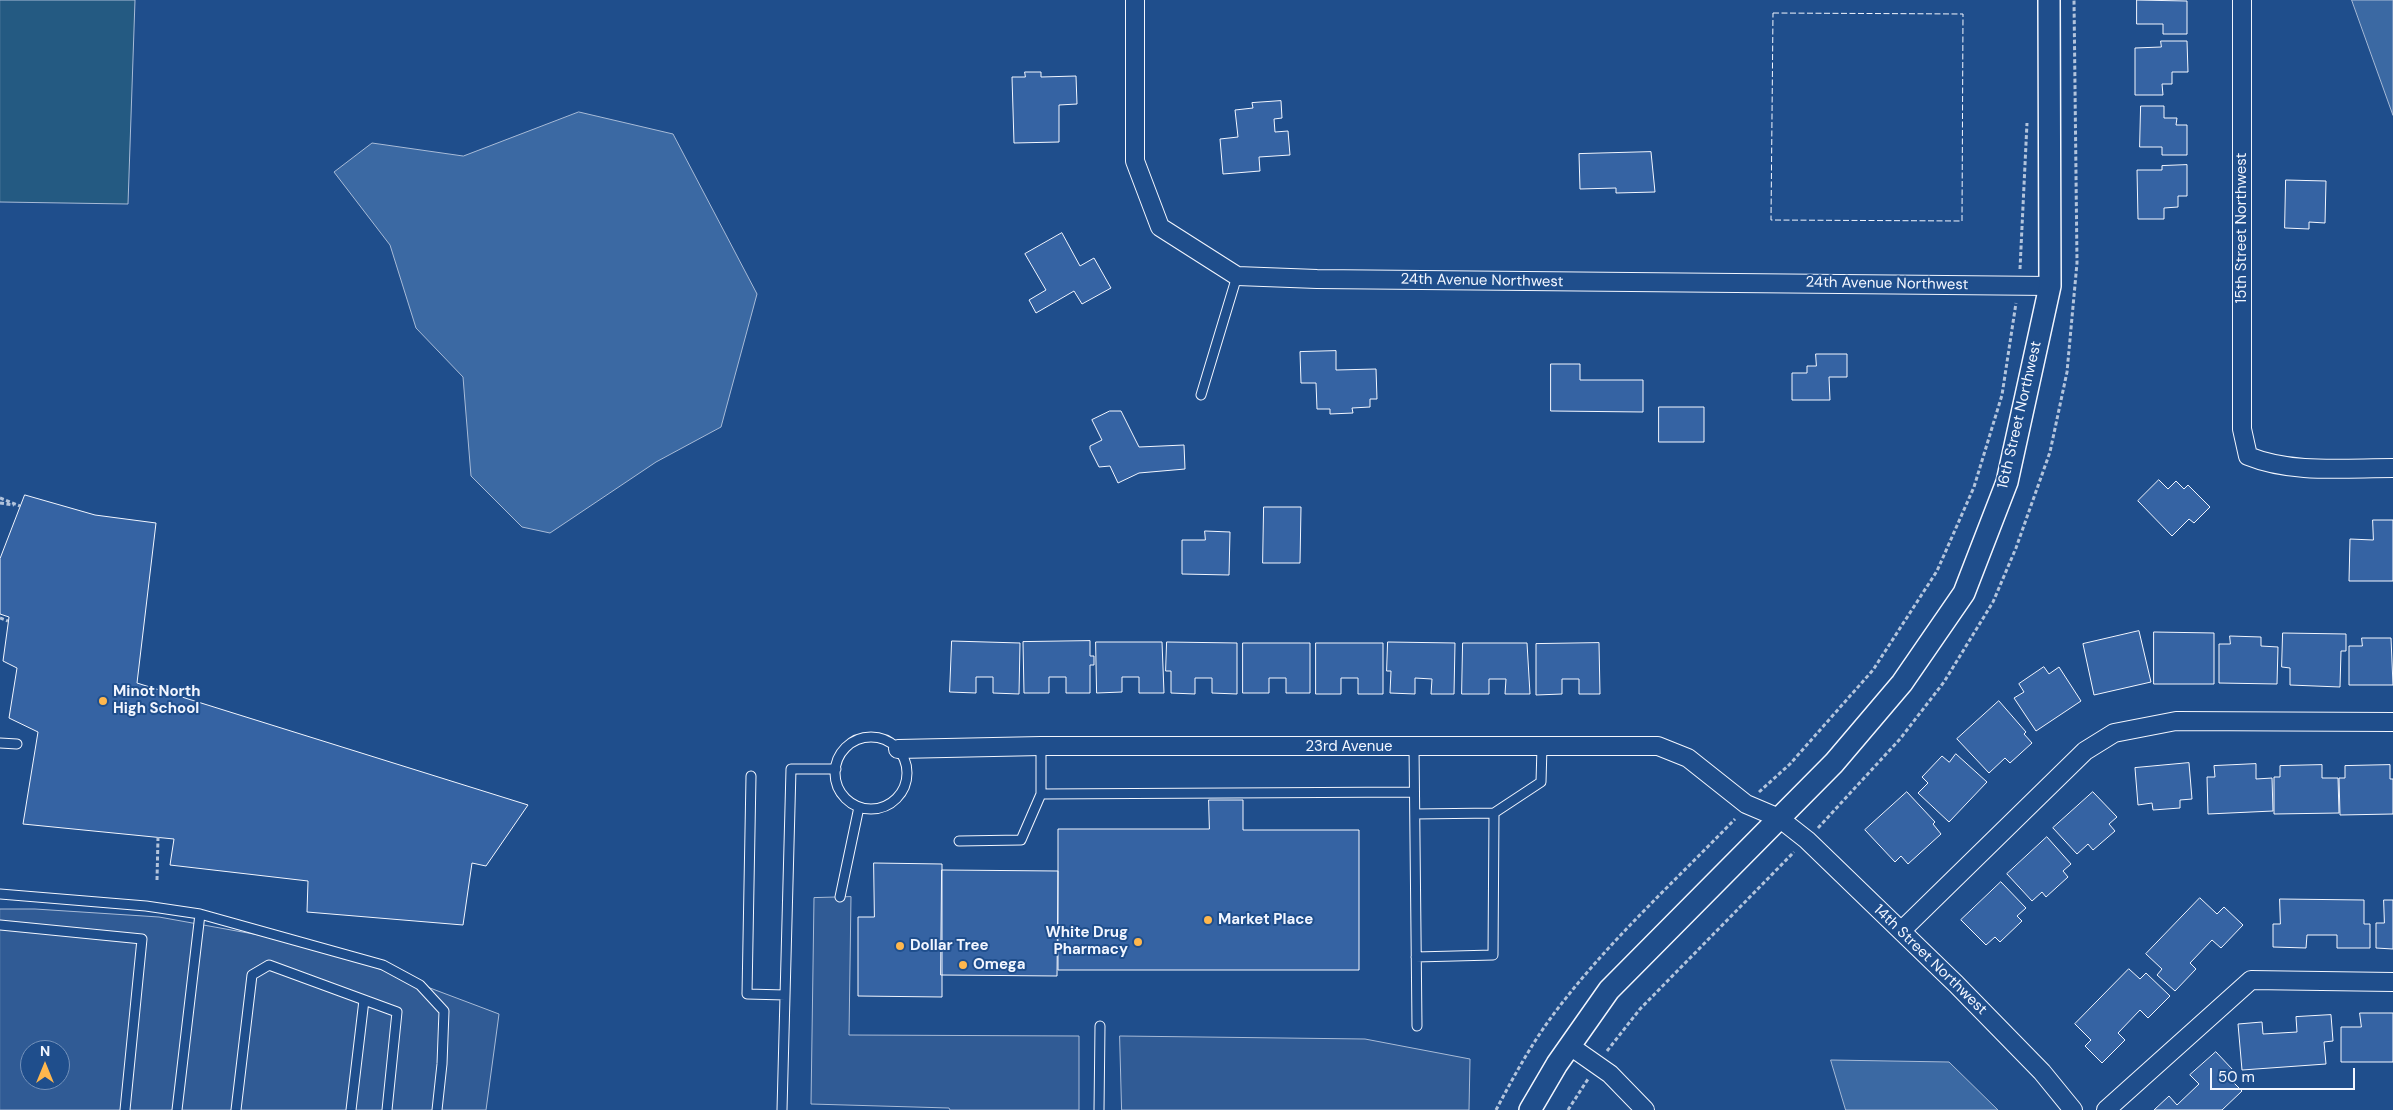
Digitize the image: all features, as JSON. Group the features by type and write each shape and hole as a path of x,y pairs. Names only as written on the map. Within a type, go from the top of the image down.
{"street":[{"path":"1135,0 1135,161 1160,227 1237,276"},
{"name":"16th Street Northwest","path":"1530,1110 1570,1046 1609,990 1834,763 1902,683 1964,593 2007,482 2050,286 2049,0"},
{"name":"15th Street Northwest","path":"2242,0 2242,429 2248,456 2263,462 2293,467 2393,468"},
{"name":"24th Avenue Northwest","path":"1237,276 1337,279 2050,286"},
{"path":"1901,931 2086,751 2114,733 2176,721 2393,722"},
{"name":"23rd Avenue","path":"898,749 1041,746 1658,746 1688,758 1746,804 1779,818"},
{"name":"14th Street Northwest","path":"1779,818 1807,840 1901,931 2042,1072 2074,1110"},
{"path":"2106,1110 2251,980 2393,982"},
{"path":"1570,1046 1610,1074 1645,1110"}],"lane":[{"path":"1201,395 1237,276"},
{"path":"866,737 878,737 889,741 898,749 904,758 908,770 907,781 902,792 894,801 883,807 871,809 859,807 849,801 841,792 836,781 839,757 846,748 855,741 866,737"},
{"path":"0,743 18,744"},
{"path":"959,841 1021,840 1041,794 1041,746"},
{"path":"1414,747 1417,1026"},
{"path":"1415,814 1494,813 1541,782 1542,747"},
{"path":"782,1110 791,769 836,769"},
{"path":"751,776 747,994 784,995"},
{"path":"1041,794 1414,792"},
{"path":"840,897 859,807"},
{"path":"1416,957 1493,955 1494,813"},
{"path":"0,894 137,905 200,914 383,966 420,985 444,1012 442,1064 437,1110"},
{"path":"177,1110 200,914"},
{"path":"0,925 142,939 125,1110"},
{"path":"236,1110 252,975 269,966 397,1012 387,1110"},
{"path":"351,1110 364,1000"},
{"path":"1099,1110 1100,1026"}],"path":[{"path":"1568,1110 1596,1064 1640,1009 1807,840 1900,739 1944,682 1993,602 2016,548 2050,452 2067,372 2077,263 2074,0"},
{"path":"1496,1110 1517,1069 1564,1000 1598,960 1746,804 1790,764 1873,670 1937,571 1974,487 2002,395 2018,285 2028,113"},
{"path":"0,498 20,506 0,503"},
{"path":"0,618 8,621"},
{"path":"158,837 158,880"}],"shaded area":[{"path":"0,0 135,0 128,204 0,202"},
{"path":"2352,0 2393,0 2393,115"},
{"path":"579,112 673,134 757,294 721,427 656,462 550,533 522,527 471,476 463,377 416,328 390,245 334,172 372,143 463,156"},
{"path":"851,897 849,1035 1079,1036 1079,1110 950,1110 949,1108 811,1104 814,898"},
{"path":"0,909 35,909 159,917 259,935 353,959 499,1014 486,1110 0,1110"},
{"path":"1120,1036 1365,1039 1470,1059 1469,1110 1122,1110"},
{"path":"1831,1060 1949,1062 1998,1110 1846,1110"}],"building":[{"path":"2137,0 2187,1 2187,34 2163,34 2163,24 2137,24"},
{"path":"2161,41 2187,41 2188,72 2172,72 2172,84 2162,84 2163,95 2135,95 2135,48 2161,47"},
{"path":"1025,72 1041,72 1041,77 1076,76 1077,104 1059,105 1059,142 1014,143 1012,77 1025,77"},
{"path":"1281,101 1282,118 1274,119 1275,132 1288,131 1290,155 1259,157 1260,171 1223,174 1220,139 1238,137 1235,110 1253,108 1252,103"},
{"path":"2141,106 2164,106 2164,118 2177,118 2176,125 2187,125 2187,155 2162,155 2162,147 2140,147"},
{"path":"1651,152 1655,192 1616,193 1616,188 1580,189 1579,154"},
{"path":"2187,165 2187,196 2178,196 2178,207 2164,208 2164,219 2138,219 2137,170 2162,170 2162,166"},
{"path":"2286,180 2326,181 2325,223 2309,222 2309,229 2285,228"},
{"path":"1062,233 1080,266 1094,258 1111,288 1082,304 1074,291 1036,313 1029,300 1046,290 1025,254"},
{"path":"1336,351 1336,370 1376,369 1377,399 1370,399 1370,407 1352,408 1353,413 1330,414 1330,409 1317,409 1316,383 1301,383 1300,352"},
{"path":"1816,354 1847,354 1847,377 1829,377 1830,400 1792,400 1792,373 1807,373 1807,366 1816,366"},
{"path":"1551,364 1580,364 1580,380 1643,380 1643,412 1551,411"},
{"path":"1659,407 1704,407 1704,442 1659,442"},
{"path":"1110,411 1121,411 1139,447 1184,445 1185,469 1139,473 1118,483 1110,466 1099,467 1090,449 1090,446 1102,440 1092,420"},
{"path":"2159,480 2168,489 2176,481 2184,489 2188,485 2210,507 2194,523 2189,519 2172,536 2138,501"},
{"name":"Minot North High School","path":"25,495 95,515 156,523 137,683 528,805 486,866 472,863 463,925 307,912 308,881 170,865 174,839 23,824 38,732 9,718 17,668 3,661 9,617 0,614 0,559"},
{"path":"1264,507 1301,507 1300,563 1263,563"},
{"path":"2373,520 2393,520 2393,581 2349,581 2350,539 2373,540"},
{"path":"1205,531 1230,532 1229,575 1182,574 1182,540 1205,540"},
{"path":"2139,631 2151,682 2094,695 2083,644"},
{"path":"2154,632 2214,633 2214,684 2154,684"},
{"path":"2283,633 2346,634 2346,651 2341,651 2340,687 2290,685 2290,668 2282,667"},
{"path":"2230,636 2261,637 2261,646 2278,647 2277,684 2219,683 2219,644 2230,644"},
{"path":"2362,638 2391,638 2393,685 2349,685 2349,646 2362,646"},
{"path":"952,641 1020,643 1019,694 993,693 993,677 976,677 976,693 950,692"},
{"path":"1090,641 1090,656 1094,656 1094,665 1090,665 1090,693 1066,693 1066,677 1049,677 1049,693 1024,693 1023,642"},
{"path":"1096,642 1162,642 1164,693 1139,693 1139,677 1122,677 1122,692 1097,693"},
{"path":"1167,642 1237,643 1237,694 1212,693 1212,678 1195,678 1195,694 1171,693 1171,671 1166,671"},
{"path":"1388,642 1455,643 1454,694 1431,694 1432,679 1415,678 1415,694 1390,693 1391,671 1387,671"},
{"path":"1243,643 1310,643 1310,693 1286,693 1286,678 1269,678 1269,693 1243,693"},
{"path":"1316,643 1383,643 1383,694 1358,694 1358,678 1341,678 1341,694 1316,694"},
{"path":"1463,643 1527,643 1530,694 1505,694 1506,679 1489,679 1489,694 1462,694"},
{"path":"1599,643 1600,694 1579,694 1579,679 1562,679 1562,694 1536,695 1536,644"},
{"path":"2044,667 2049,674 2059,667 2081,701 2036,731 2014,698 2024,692 2019,684"},
{"path":"1999,701 2026,732 2024,734 2032,743 2010,763 2005,758 1989,773 1957,739"},
{"path":"1956,754 1987,782 1949,822 1918,793 1928,783 1922,777 1942,756 1949,762"},
{"path":"2189,763 2192,799 2180,800 2180,808 2153,810 2152,803 2138,805 2135,768"},
{"path":"2256,764 2256,779 2272,778 2273,811 2208,814 2207,777 2215,777 2214,766"},
{"path":"2322,765 2322,778 2338,778 2339,813 2274,814 2274,777 2280,777 2280,766"},
{"path":"2390,765 2390,779 2393,779 2393,814 2340,815 2339,778 2345,778 2345,766"},
{"path":"1907,792 1935,822 1933,824 1941,834 1908,864 1901,856 1895,862 1865,830"},
{"path":"2093,792 2117,817 2109,824 2115,831 2093,850 2088,844 2077,854 2053,828"},
{"name":"Market Place","path":"1209,800 1243,800 1243,830 1359,830 1359,970 1058,970 1058,829 1209,829"},
{"path":"2047,837 2071,864 2063,871 2068,877 2046,897 2042,892 2032,901 2007,874"},
{"name":"Dollar Tree","path":"874,863 942,864 942,997 858,996 858,917 874,917"},
{"path":"942,870 1058,871 1057,976 941,975"},
{"path":"2001,882 2026,908 2017,916 2022,921 2000,942 1995,937 1986,945 1961,920"},
{"path":"2200,898 2217,914 2224,907 2243,925 2221,948 2212,940 2190,963 2196,969 2175,991 2157,975 2162,969 2146,954"},
{"path":"2280,899 2364,900 2364,924 2370,924 2370,948 2337,948 2337,935 2307,935 2306,948 2273,947 2273,924 2280,924"},
{"path":"2384,900 2393,900 2393,949 2376,948 2376,923 2384,923"},
{"path":"2129,969 2140,979 2146,973 2170,996 2148,1018 2140,1010 2118,1033 2125,1040 2102,1063 2085,1046 2091,1040 2075,1024"},
{"path":"2360,1013 2393,1013 2393,1062 2341,1062 2341,1027 2361,1027"},
{"path":"2331,1015 2333,1041 2324,1042 2326,1064 2242,1070 2238,1024 2262,1022 2263,1034 2297,1032 2296,1017"},
{"path":"2216,1052 2233,1070 2227,1076 2242,1091 2222,1110 2154,1110 2169,1096 2177,1105 2199,1084 2190,1075"}],"fence":[{"path":"1773,13 1963,14 1962,221 1771,220 1773,13"}],"place":[{"name":"Minot North High School","path":"103,701"},
{"name":"Market Place","path":"1208,920"},
{"name":"White Drug Pharmacy","path":"1138,942"},
{"name":"Dollar Tree","path":"900,946"},
{"name":"Omega","path":"963,965"}]}
